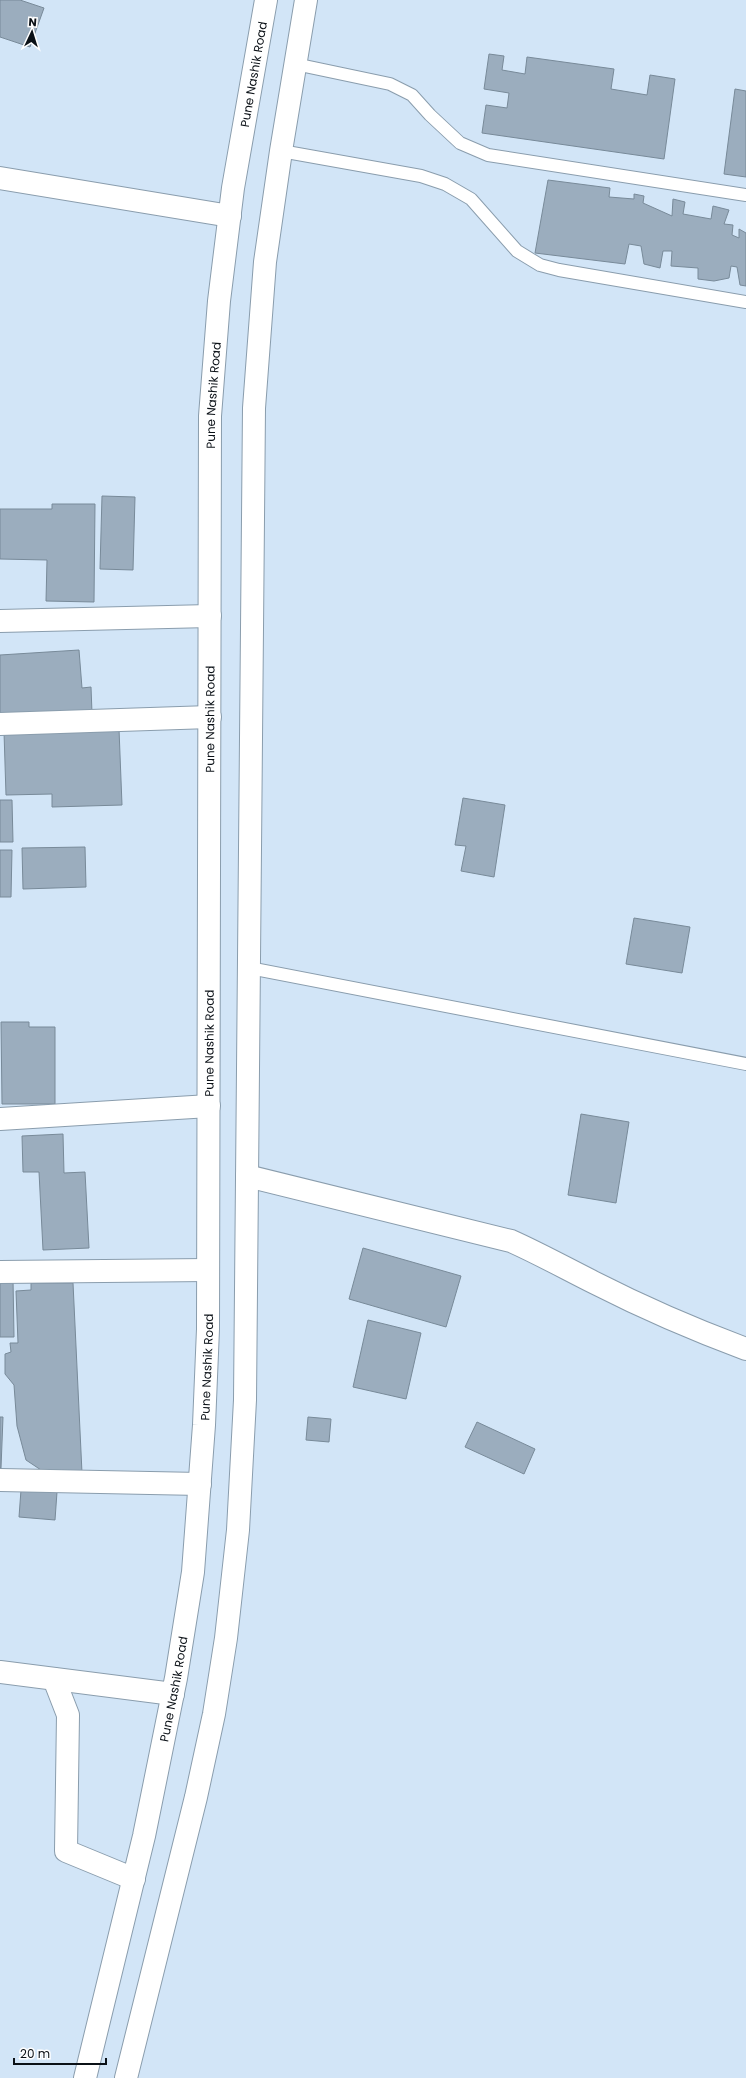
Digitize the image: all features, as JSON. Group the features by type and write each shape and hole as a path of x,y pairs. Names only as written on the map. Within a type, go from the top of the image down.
{"main road":[{"name":"Pune Nashik Road","path":"86,2078 134,1879 173,1694 193,1572 200,1484 208,1337 210,416 219,301 230,216 266,0"},
{"path":"126,2078 196,1798 214,1714 226,1638 238,1530 243,1443 247,1176 254,408 265,262 281,151 306,0"},
{"path":"0,178 230,216"},
{"path":"0,621 210,616"},
{"path":"0,724 210,716"},
{"path":"0,1119 209,1106"},
{"path":"247,1176 511,1241 544,1256 596,1284 708,1335 746,1349"},
{"path":"0,1272 208,1270"},
{"path":"0,1480 200,1484"},
{"path":"0,1672 173,1694"},
{"path":"54,1679 68,1715 66,1851 134,1879"}],"lane":[{"path":"295,64 390,84 412,95 460,144 488,155 746,195"},
{"path":"281,151 421,176 445,184 471,199 518,251 546,266 559,270 746,302"},
{"path":"249,968 746,1064"}],"building":[{"path":"0,0 20,0 44,8 30,47 0,37"},
{"path":"489,54 504,56 502,70 525,74 527,57 614,69 611,89 647,95 650,75 675,79 664,159 482,133 486,105 507,108 509,93 484,89"},
{"path":"735,89 746,91 746,177 724,174"},
{"path":"548,180 610,188 609,197 634,199 634,194 644,196 643,203 672,216 673,199 685,202 683,214 711,219 713,206 729,210 724,224 733,225 732,235 739,238 739,229 746,233 746,286 740,285 737,267 731,266 729,278 714,281 698,279 698,268 671,266 672,251 663,251 660,268 644,264 641,246 629,244 625,264 535,253"},
{"path":"102,496 135,497 133,570 100,569"},
{"path":"52,504 95,504 94,602 46,601 47,560 0,559 0,509 52,509"},
{"path":"79,650 82,688 91,687 92,713 0,719 0,655"},
{"path":"119,729 122,805 52,807 52,794 6,795 4,732"},
{"path":"463,798 505,805 494,877 461,871 466,846 455,845"},
{"path":"0,800 12,800 13,842 0,842"},
{"path":"85,847 86,887 23,889 22,848"},
{"path":"0,850 12,850 11,897 0,897"},
{"path":"634,918 690,927 682,973 626,964"},
{"path":"1,1022 29,1022 29,1027 55,1027 55,1104 2,1104"},
{"path":"581,1114 629,1122 616,1203 568,1195"},
{"path":"63,1134 64,1173 85,1172 89,1248 43,1250 39,1172 23,1172 22,1136"},
{"path":"363,1248 461,1276 446,1327 349,1299"},
{"path":"0,1279 13,1279 14,1337 0,1337"},
{"path":"31,1283 73,1283 82,1473 44,1472 26,1460 17,1426 14,1385 5,1374 5,1354 11,1352 10,1343 18,1343 16,1291 31,1290"},
{"path":"368,1320 421,1333 406,1399 353,1387"},
{"path":"0,1417 3,1417 1,1468 0,1468"},
{"path":"308,1417 331,1419 329,1442 306,1440"},
{"path":"477,1422 535,1449 524,1474 465,1447"},
{"path":"21,1490 57,1492 55,1520 19,1517"}]}
